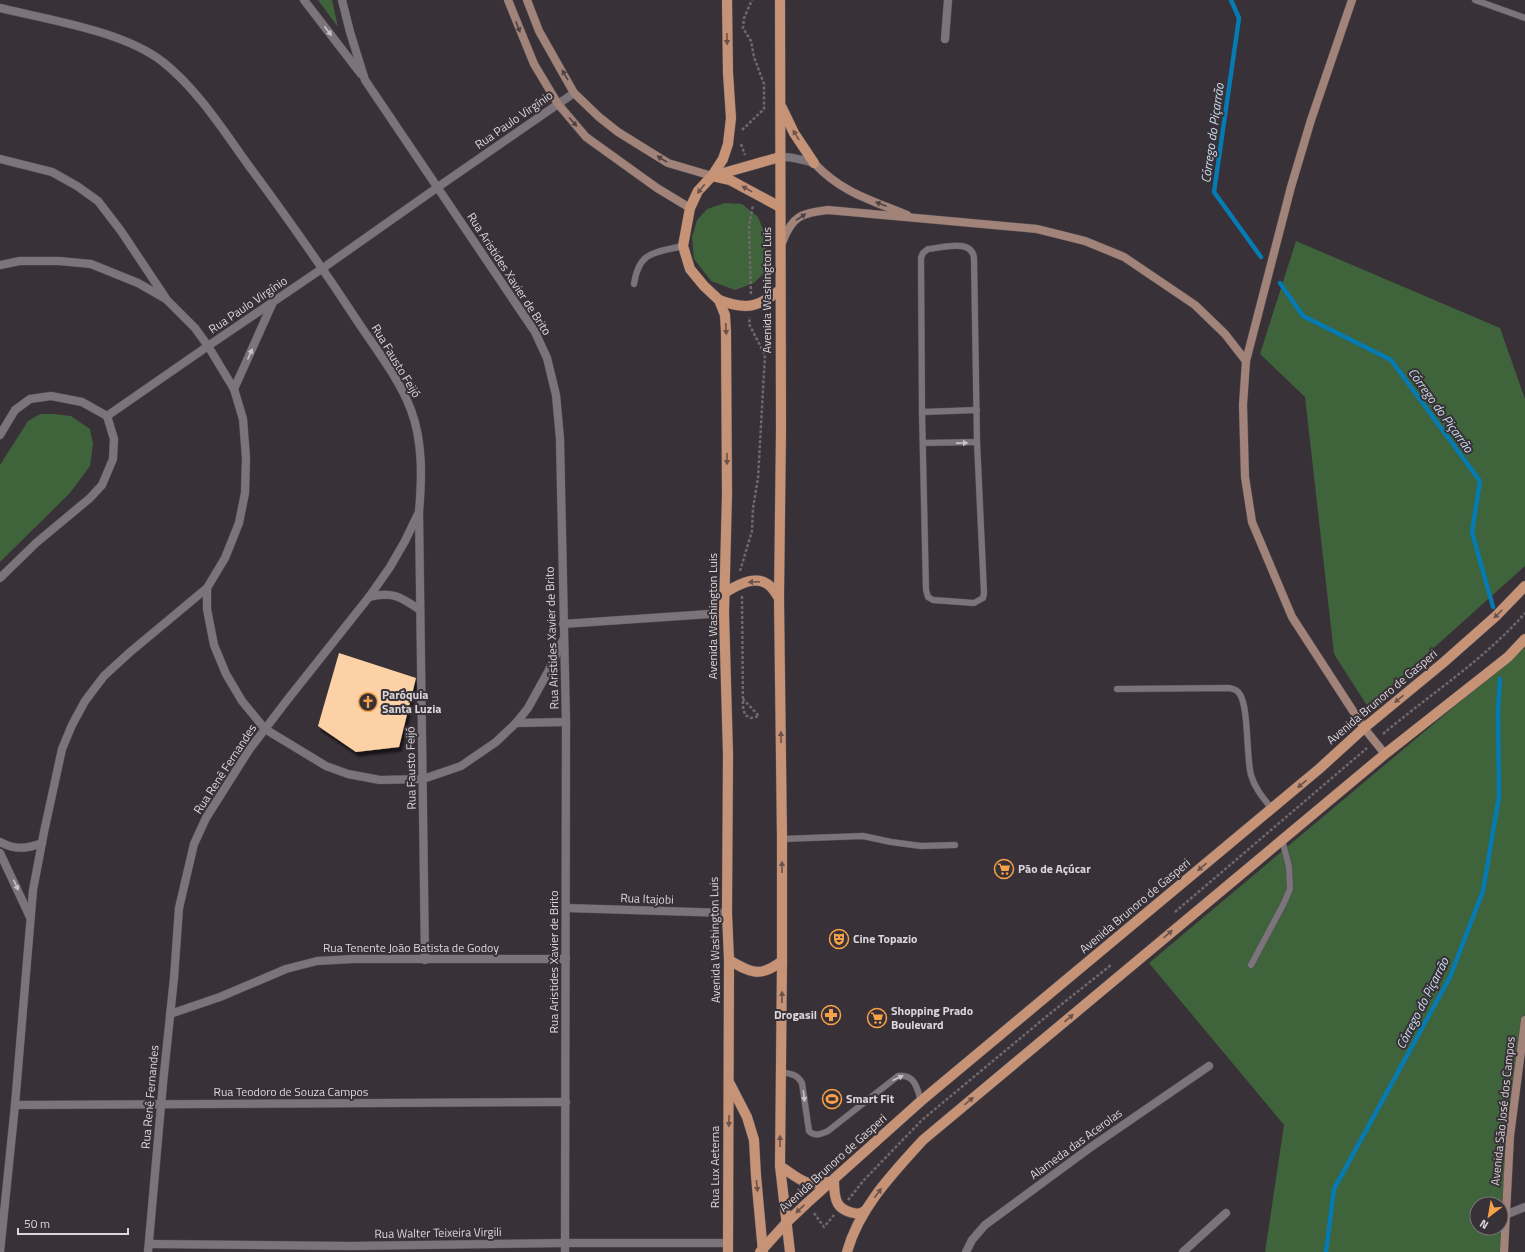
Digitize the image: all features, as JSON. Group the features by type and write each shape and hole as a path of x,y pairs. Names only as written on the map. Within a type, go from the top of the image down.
{"main road":[{"path":"682,246 690,208 698,191 712,176 723,159 728,144 731,118 728,73 727,0"},
{"name":"Avenida Washington Luis","path":"780,0 781,429 779,598 782,839 780,1166 788,1221 790,1252"},
{"path":"780,105 794,133 814,163"},
{"path":"712,176 780,157"},
{"path":"712,176 730,180 780,207"},
{"name":"Avenida Washington Luis","path":"682,246 690,269 704,286 719,300 725,315 727,494 724,613 728,754 727,913 729,960 729,1082 747,1117 754,1140 762,1251"},
{"path":"719,300 735,306 754,306 768,300 780,290"},
{"path":"724,593 750,581 760,581 771,587 779,598"},
{"name":"Avenida Brunoro de Gasperi","path":"762,1251 788,1221 807,1203 921,1101 1272,810 1364,728 1444,662 1496,616 1525,586"},
{"path":"847,1252 849,1242 865,1211 893,1173 923,1140 1282,839 1385,754 1508,657 1525,639"},
{"path":"729,960 746,970 755,972 771,970 782,961"},
{"name":"Rua Lux Aeterna","path":"728,1248 729,1082"},
{"path":"780,1166 807,1184 816,1185 831,1181 834,1195 841,1208 851,1213 860,1214 865,1211"}],"street":[{"name":"Rua Aristides Xavier de Brito","path":"304,0 365,80 535,332 547,358 556,395 560,439 566,722 566,1252"},
{"name":"Rua Aristides Xavier de Brito","path":"342,0 365,80"},
{"path":"508,0 534,64 558,104 586,137 657,188 690,208"},
{"path":"527,0 539,31 574,92 598,117 618,132 668,163 712,176"},
{"path":"945,39 948,0"},
{"path":"1352,0 1311,120 1291,187 1246,361 1243,405 1245,477 1252,522 1292,617 1364,728 1385,754"},
{"name":"Rua Fausto Feijó","path":"0,8 77,26 132,43 162,62 184,81 218,122 323,268 398,382 411,410 419,443 421,480 419,512 425,960"},
{"name":"Rua Paulo Virgínio","path":"107,416 323,268 574,92"},
{"path":"780,157 797,158 814,163 826,175 841,186 858,195 917,219"},
{"path":"0,159 52,172 77,186 98,201 121,231 166,299 195,328 208,346 234,389 243,419 246,458 245,493 239,523 225,558 207,588 129,653 104,676 85,701 72,725 62,749 33,890 15,1105 0,1252"},
{"path":"780,248 784,235 799,216 809,212 828,210 1037,230 1085,242 1124,257 1195,305 1225,334 1246,361"},
{"path":"0,265 20,261 51,261 91,264 138,283 166,299"},
{"path":"234,389 273,302"},
{"path":"0,435 15,410 30,398 51,396 82,402 107,416 114,439 113,459 102,485 90,498 36,543 0,578"},
{"name":"Rua Renê Fernandes","path":"148,1248 179,908 194,844 206,818 224,788 265,729 370,597 405,541 419,512"},
{"path":"207,588 207,609 214,645 226,674 242,701 265,729 326,766 348,774 380,780 423,779 461,766 496,742 516,723 528,708 550,670 564,639"},
{"path":"370,597 380,594 391,594 406,600 420,610"},
{"path":"563,624 724,613"},
{"path":"516,723 566,722"},
{"path":"0,842 8,846 20,848 30,848 42,843"},
{"path":"0,853 30,918"},
{"name":"Rua Itajobi","path":"566,908 727,913"},
{"name":"Rua Tenente João Batista de Godoy","path":"170,1014 220,997 286,969 317,961 353,959 566,959"},
{"name":"Avenida São José dos Campos","path":"1506,1196 1510,1136 1525,1020"},
{"name":"Alameda das Acerolas","path":"966,1252 972,1240 985,1225 1091,1147 1209,1066"},
{"name":"Rua Teodoro de Souza Campos","path":"15,1105 566,1102"},
{"path":"1509,1213 1525,1206"},
{"path":"1183,1252 1226,1212"},
{"name":"Avenida São José dos Campos","path":"1504,1236 1504,1252"},
{"name":"Rua Walter Teixeira Virgili","path":"148,1248 566,1243 728,1248"}],"lane":[{"path":"1475,0 1525,18"},
{"path":"634,284 639,266 646,257 658,252 682,246"},
{"path":"964,246 970,248 973,252 974,258 977,442 984,592 983,598 974,603 933,600 928,597 926,590 922,412 921,258 923,253 928,250 964,246"},
{"path":"922,412 977,410"},
{"path":"923,444 977,442"},
{"path":"1117,689 1236,689 1244,703 1248,756 1251,774 1255,786 1272,810"},
{"path":"782,839 863,836 921,846 955,845"},
{"path":"1251,965 1290,889 1289,867 1282,839"},
{"path":"781,1072 796,1075 802,1083 809,1131 815,1135 820,1135 828,1131 898,1076 904,1075 909,1077 915,1083 921,1101"}],"path":[{"path":"738,134 764,109 764,84 754,57 751,40 743,28 744,18 752,0"},
{"path":"739,139 750,166"},
{"path":"743,699 759,716 751,718 745,715 743,699 742,584 740,570 752,531 753,508 758,478 765,355 749,324 751,306 749,226 754,193"},
{"path":"1172,914 1375,741 1450,681 1512,628 1525,613"},
{"path":"807,1203 824,1227 864,1180 922,1120 1046,1016 1115,962"}],"green space":[{"path":"318,0 332,0 338,27"},
{"path":"725,203 742,204 758,217 767,239 765,272 754,283 735,290 711,281 694,259 692,237 697,220 707,209"},
{"path":"1296,241 1500,328 1525,399 1525,566 1368,707 1334,654 1305,397 1260,354"},
{"path":"40,414 71,416 90,429 93,444 90,466 70,493 0,562 0,465 28,421"},
{"path":"1525,647 1525,1013 1508,1132 1505,1196 1469,1196 1469,1236 1503,1236 1502,1252 1265,1252 1284,1125 1149,963"}],"building":[{"name":"Paróquia Santa Luzia","path":"339,653 416,678 399,747 356,752 318,726"}],"waterway":[{"name":"Córrego do Piçarrão","path":"1231,0 1239,18 1214,192 1261,257"},
{"name":"Córrego do Piçarrão","path":"1280,283 1303,316 1391,360 1480,481 1472,532 1493,607"},
{"name":"Córrego do Piçarrão","path":"1326,1252 1334,1189 1450,977 1483,891 1499,796 1498,710 1500,679"}],"place":[{"name":"Paróquia Santa Luzia","path":"368,702"},
{"name":"Pão de Açúcar","path":"1004,869"},
{"name":"Cine Topazio","path":"839,939"},
{"name":"Drogasil","path":"831,1015"},
{"name":"Shopping Prado Boulevard","path":"877,1018"},
{"name":"Smart Fit","path":"832,1099"}]}
